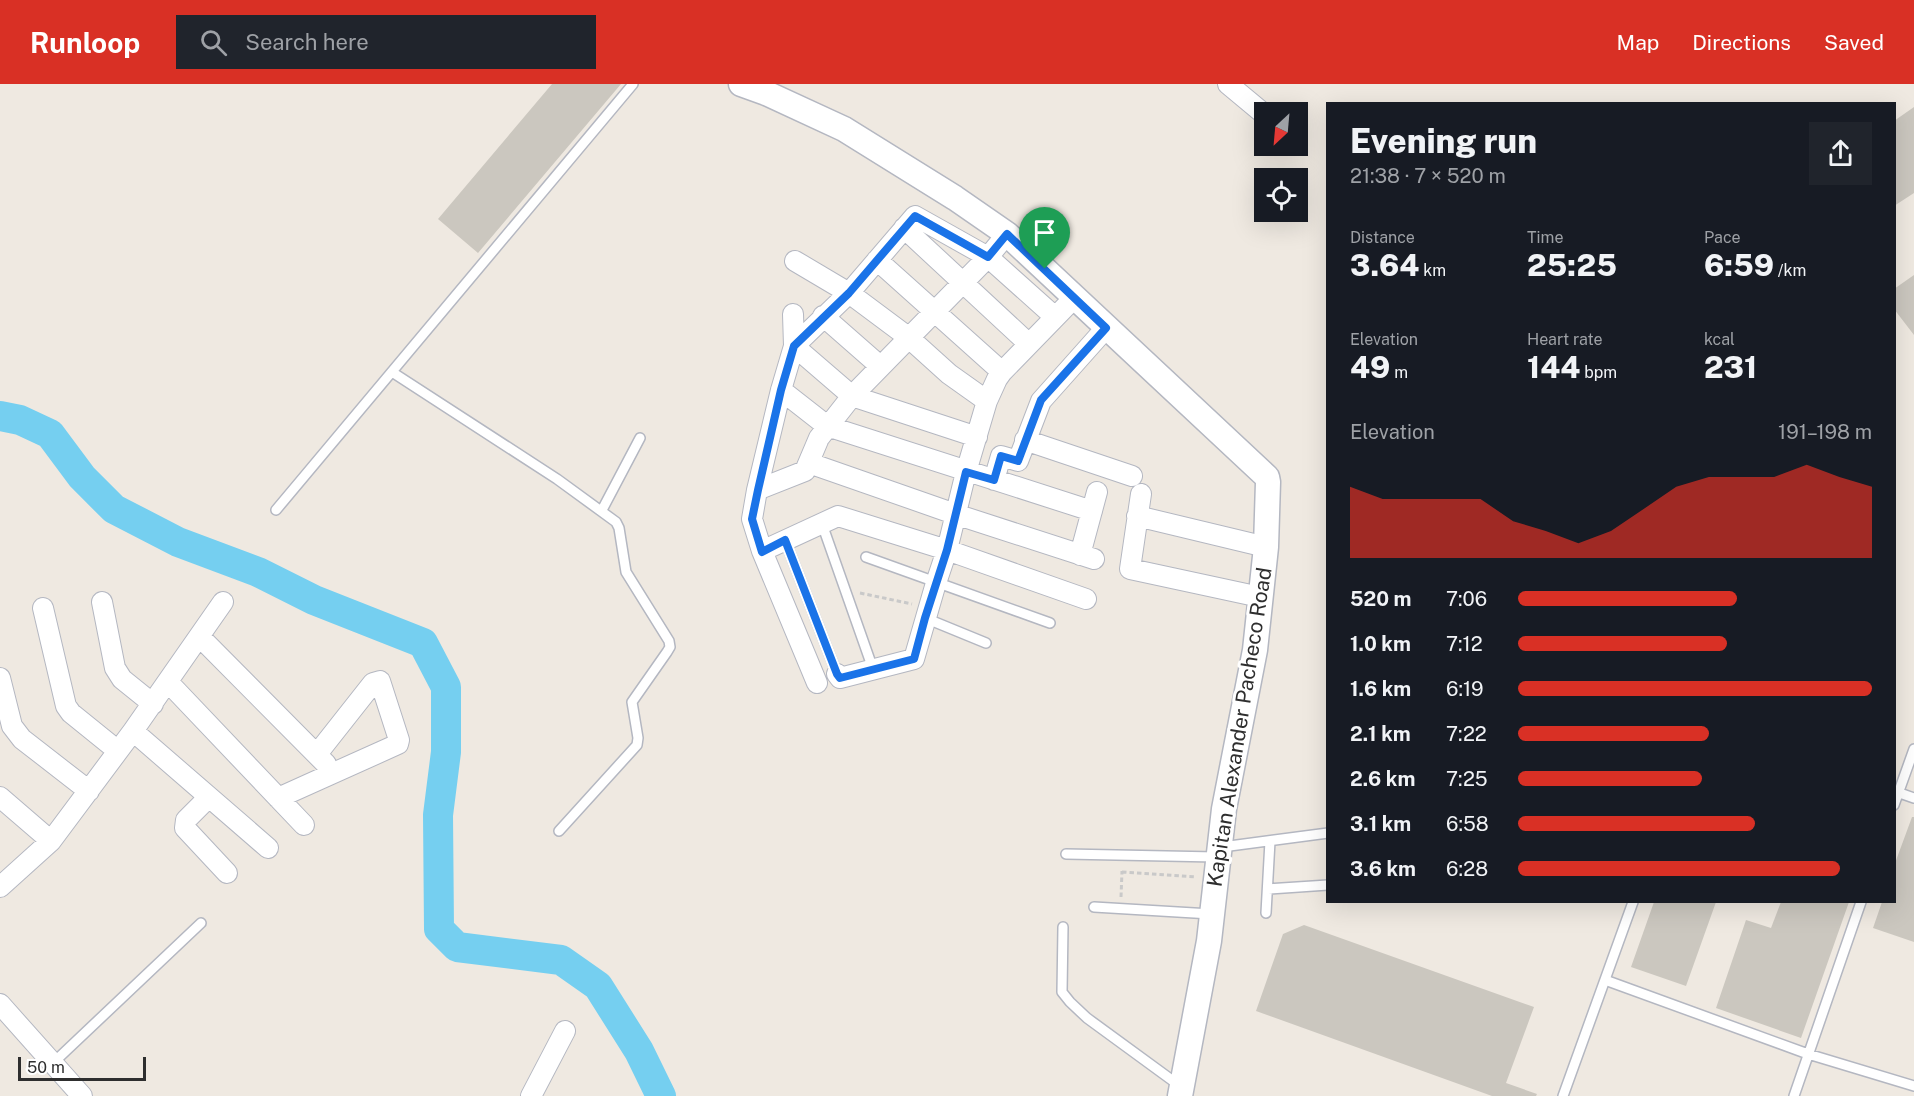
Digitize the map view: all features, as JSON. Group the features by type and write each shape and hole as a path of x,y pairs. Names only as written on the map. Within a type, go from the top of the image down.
{"street":[{"name":"Kapitan Alexander Pacheco Road","path":"741,84 844,129 955,198 1007,234 1267,477 1266,548 1255,650 1224,808 1209,941 1181,1091"},
{"path":"1228,84 1254,106"},
{"path":"794,346 849,293 915,216 988,257 1055,317"},
{"path":"904,228 1029,344"},
{"path":"758,490 805,471 819,438 852,396 988,257 1007,234"},
{"path":"877,260 1002,372"},
{"path":"795,261 849,293 908,337 949,374 987,401"},
{"path":"837,674 840,678 914,659 947,550 966,472 987,401 1002,372 1075,297"},
{"path":"793,314 794,346 781,390 752,519 762,552 817,683"},
{"path":"824,316 880,366"},
{"path":"994,480 1000,456 1018,461 1041,400 1106,328"},
{"path":"794,346 852,396 976,437"},
{"path":"781,390 827,426 994,480 1095,502 1087,557 809,463"},
{"path":"1025,440 1132,476"},
{"path":"1141,494 1124,568 1260,597"},
{"path":"762,552 838,516 947,550 1086,599"},
{"path":"1137,516 1266,548"},
{"path":"102,602 116,668 122,679 153,704"},
{"path":"0,887 51,841 153,704 223,602"},
{"path":"43,608 66,706 71,713 118,751"},
{"path":"200,637 317,754 333,773"},
{"path":"0,678 12,726 22,739 89,791"},
{"path":"278,798 398,744 399,740 380,681 373,683 317,754"},
{"path":"168,682 304,825"},
{"path":"133,731 268,848"},
{"path":"0,797 51,841"},
{"path":"209,797 186,820 184,825 227,873"},
{"path":"0,1004 82,1096"},
{"path":"531,1096 565,1030"}],"lane":[{"path":"276,510 633,84"},
{"path":"392,372 602,510 616,522 626,572 669,641 670,647 632,702 638,738 633,750 559,831"},
{"path":"602,510 640,438"},
{"path":"821,523 873,669"},
{"path":"785,540 837,674"},
{"path":"866,557 1050,623"},
{"path":"927,613 986,643"},
{"path":"1914,749 1897,792 1914,798"},
{"path":"1066,854 1218,861 1270,841 1326,833"},
{"path":"1266,913 1270,841"},
{"path":"1268,889 1326,885"},
{"path":"1563,1096 1633,903"},
{"path":"1794,1096 1861,903"},
{"path":"1094,907 1211,914"},
{"path":"52,1064 201,923"},
{"path":"1063,927 1062,992 1087,1018 1181,1091"},
{"path":"1605,980 1808,1054 1914,1086"}],"path":[{"path":"846,590 927,613"},
{"path":"1120,855 1122,872 1120,908"},
{"path":"1122,872 1218,861"}],"building":[{"path":"552,84 621,84 478,253 438,219"},
{"path":"1914,107 1914,193 1896,205 1896,120"},
{"path":"1914,275 1914,335 1896,312 1896,288"},
{"path":"1912,817 1914,817 1914,942 1873,928 1882,903 1896,903 1896,861"},
{"path":"1654,903 1716,903 1686,986 1631,967"},
{"path":"1781,903 1849,903 1801,1038 1716,1008 1746,920 1771,928"},
{"path":"1304,925 1534,1007 1506,1083 1537,1094 1536,1096 1492,1096 1256,1011 1283,934"}],"waterway":[{"path":"0,416 20,420 50,434 82,477 114,509 178,542 258,572 314,600 423,643 446,687 446,752 438,815 439,929 457,947 561,960 598,986 639,1051 661,1096"}],"route":[{"path":"915,216 988,257 1007,234 1045,269 1106,328 1038,404 1018,461 1001,456 994,480 966,472 947,550 913,661 838,677 785,540 762,552 752,519 781,390 794,346 849,293 915,216"}]}
